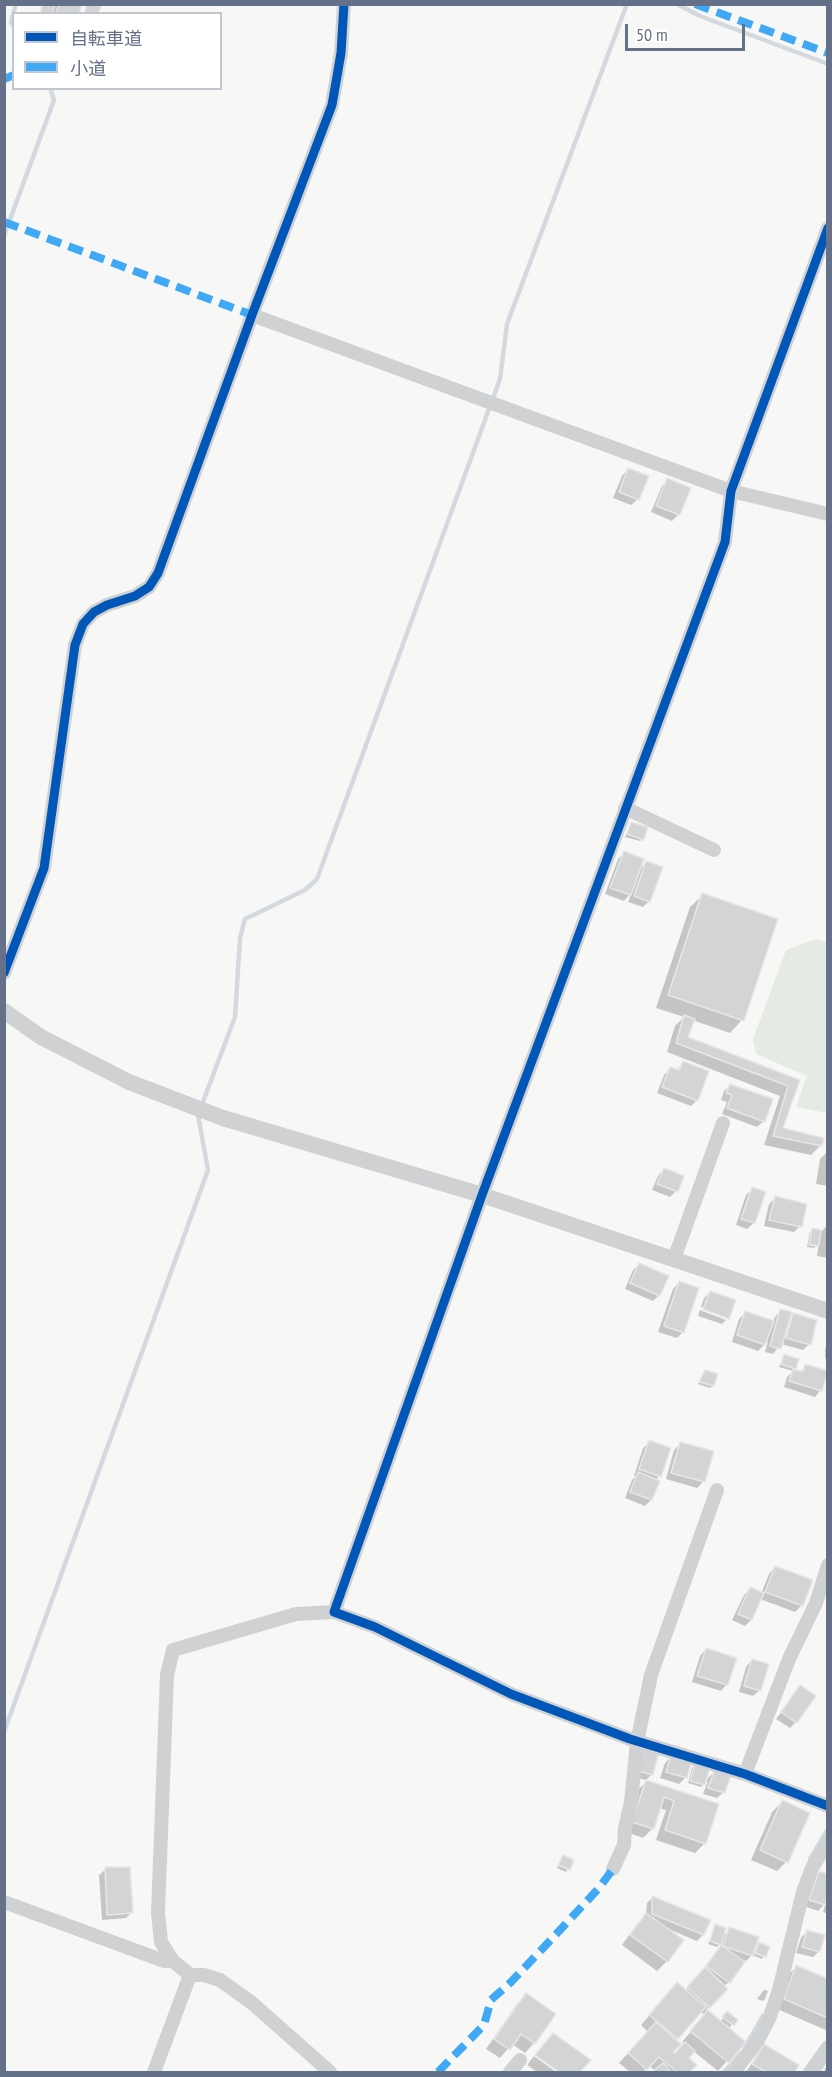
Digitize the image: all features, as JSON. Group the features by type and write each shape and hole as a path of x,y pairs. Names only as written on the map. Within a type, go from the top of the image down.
{"street":[{"path":"4,973 44,868 75,645 82,624 94,612 135,596 149,587 158,573 252,315 332,105 341,53 344,4"},
{"path":"334,1612 482,1196 725,542 731,491 825,245 828,228"},
{"path":"252,315 731,491 828,514"},
{"path":"625,808 714,850"},
{"path":"4,1011 41,1037 129,1082 223,1118 482,1196 828,1311"},
{"path":"675,1259 723,1123"},
{"path":"613,1869 624,1845 637,1742 651,1675 717,1490"},
{"path":"745,1774 789,1659 816,1603 828,1565"},
{"path":"330,2073 252,2003 220,1980 204,1975 190,1975 173,1961 161,1942 158,1913 167,1675 173,1650 296,1614 334,1612 375,1627 512,1694 637,1742 745,1774 828,1806"},
{"path":"734,2073 758,2040 769,2019 779,1990 803,1892 828,1842"},
{"path":"4,1902 164,1961 173,1961"},
{"path":"154,2073 190,1975"},
{"path":"810,2073 828,2047"},
{"path":"510,2073 519,2060"}],"shaded area":[{"path":"816,939 827,943 827,1113 796,1107 807,1076 756,1054 753,1039 786,950"}],"building":[{"path":"43,4 55,4 53,12 40,12"},
{"path":"59,4 82,4 80,12 57,12"},
{"path":"87,4 102,4 99,12 85,12"},
{"path":"628,468 649,476 639,500 619,492"},
{"path":"667,478 691,488 680,515 656,506"},
{"path":"631,822 648,827 644,840 627,834"},
{"path":"624,851 644,859 631,895 610,888"},
{"path":"646,861 663,867 650,902 634,896"},
{"path":"702,893 778,919 744,1021 668,995"},
{"path":"684,1015 695,1019 688,1037 800,1080 783,1128 824,1138 822,1146 773,1136 788,1086 676,1043"},
{"path":"683,1061 709,1071 698,1101 662,1087 670,1067 679,1070"},
{"path":"730,1084 773,1099 765,1122 727,1108 732,1095 726,1093"},
{"path":"664,1168 684,1176 678,1192 657,1184"},
{"path":"752,1187 766,1192 755,1223 741,1219"},
{"path":"775,1196 807,1204 802,1227 769,1220"},
{"path":"812,1228 821,1230 819,1246 809,1245"},
{"path":"639,1263 669,1276 660,1296 630,1283"},
{"path":"679,1281 699,1288 684,1333 664,1326"},
{"path":"710,1291 736,1300 729,1319 703,1309"},
{"path":"780,1309 792,1312 781,1349 770,1346"},
{"path":"745,1311 774,1321 765,1345 737,1335"},
{"path":"793,1313 817,1320 811,1345 786,1338"},
{"path":"784,1354 799,1359 796,1369 781,1364"},
{"path":"805,1364 828,1371 822,1391 789,1381 793,1369 803,1372"},
{"path":"705,1370 718,1374 714,1386 699,1382"},
{"path":"649,1440 671,1448 661,1477 639,1469"},
{"path":"680,1442 714,1451 705,1482 671,1473"},
{"path":"638,1472 660,1481 652,1500 630,1492"},
{"path":"775,1566 813,1580 803,1606 765,1592"},
{"path":"750,1587 764,1593 752,1620 738,1614"},
{"path":"706,1648 737,1658 728,1685 697,1676"},
{"path":"752,1659 769,1664 761,1691 744,1686"},
{"path":"800,1685 816,1696 797,1723 781,1712"},
{"path":"644,1748 659,1752 653,1775 638,1771"},
{"path":"671,1755 692,1761 687,1778 666,1772"},
{"path":"695,1764 710,1768 705,1785 690,1781"},
{"path":"715,1769 731,1775 725,1793 708,1788"},
{"path":"646,1780 719,1804 706,1844 665,1830 674,1801 664,1797 654,1829 632,1822"},
{"path":"782,1800 810,1813 788,1863 760,1850"},
{"path":"563,1855 574,1860 570,1870 558,1865"},
{"path":"105,1867 130,1867 133,1913 107,1915"},
{"path":"819,1871 828,1874 828,1898 825,1905 809,1900"},
{"path":"652,1896 711,1920 704,1935 652,1914"},
{"path":"646,1913 684,1940 668,1962 630,1935"},
{"path":"715,1924 726,1928 721,1945 710,1941"},
{"path":"729,1927 759,1937 753,1956 723,1946"},
{"path":"807,1930 825,1935 820,1952 802,1947"},
{"path":"759,1942 770,1947 766,1957 755,1953"},
{"path":"721,1945 745,1962 730,1983 706,1966"},
{"path":"796,1965 828,1979 828,2018 784,1999"},
{"path":"705,1967 728,1989 710,2008 687,1987"},
{"path":"677,1982 706,2007 678,2039 649,2015"},
{"path":"526,1993 556,2014 535,2044 521,2034 510,2050 494,2039"},
{"path":"708,2010 746,2042 729,2063 690,2031"},
{"path":"727,2011 738,2020 734,2026 722,2017"},
{"path":"656,2022 681,2044 673,2052 675,2053 685,2042 695,2051 689,2058 697,2065 690,2072 677,2072 659,2057 647,2070 628,2053"},
{"path":"553,2033 591,2060 580,2072 559,2072 535,2055"},
{"path":"764,2044 799,2065 795,2072 766,2072 752,2064"},
{"path":"663,2063 671,2072 652,2072"}],"waterway":[{"path":"14,12 16,4"},
{"path":"4,1732 208,1170 198,1115 235,1017 240,938 245,919 305,890 317,879 500,379 507,324 627,4"},
{"path":"677,4 700,16 828,64"},
{"path":"12,18 12,24"},
{"path":"4,236 54,100 51,90"},
{"path":"810,1859 828,1829"},
{"path":"745,2047 763,2016"},
{"path":"724,2072 740,2054"},
{"path":"819,2072 824,2062"}],"marked path":[{"path":"695,4 828,53"},
{"path":"4,79 12,76"},
{"path":"4,222 252,315"},
{"path":"438,2072 484,2025 491,2000 546,1945 599,1888 613,1869"}],"cycle path":[{"path":"4,973 44,868 75,645 83,624 94,612 135,596 149,587 158,573 252,315 332,105 341,53 344,4"},
{"path":"828,228 731,491 725,542 482,1195 334,1612 375,1627 511,1694 630,1739 745,1774 828,1806"}]}
